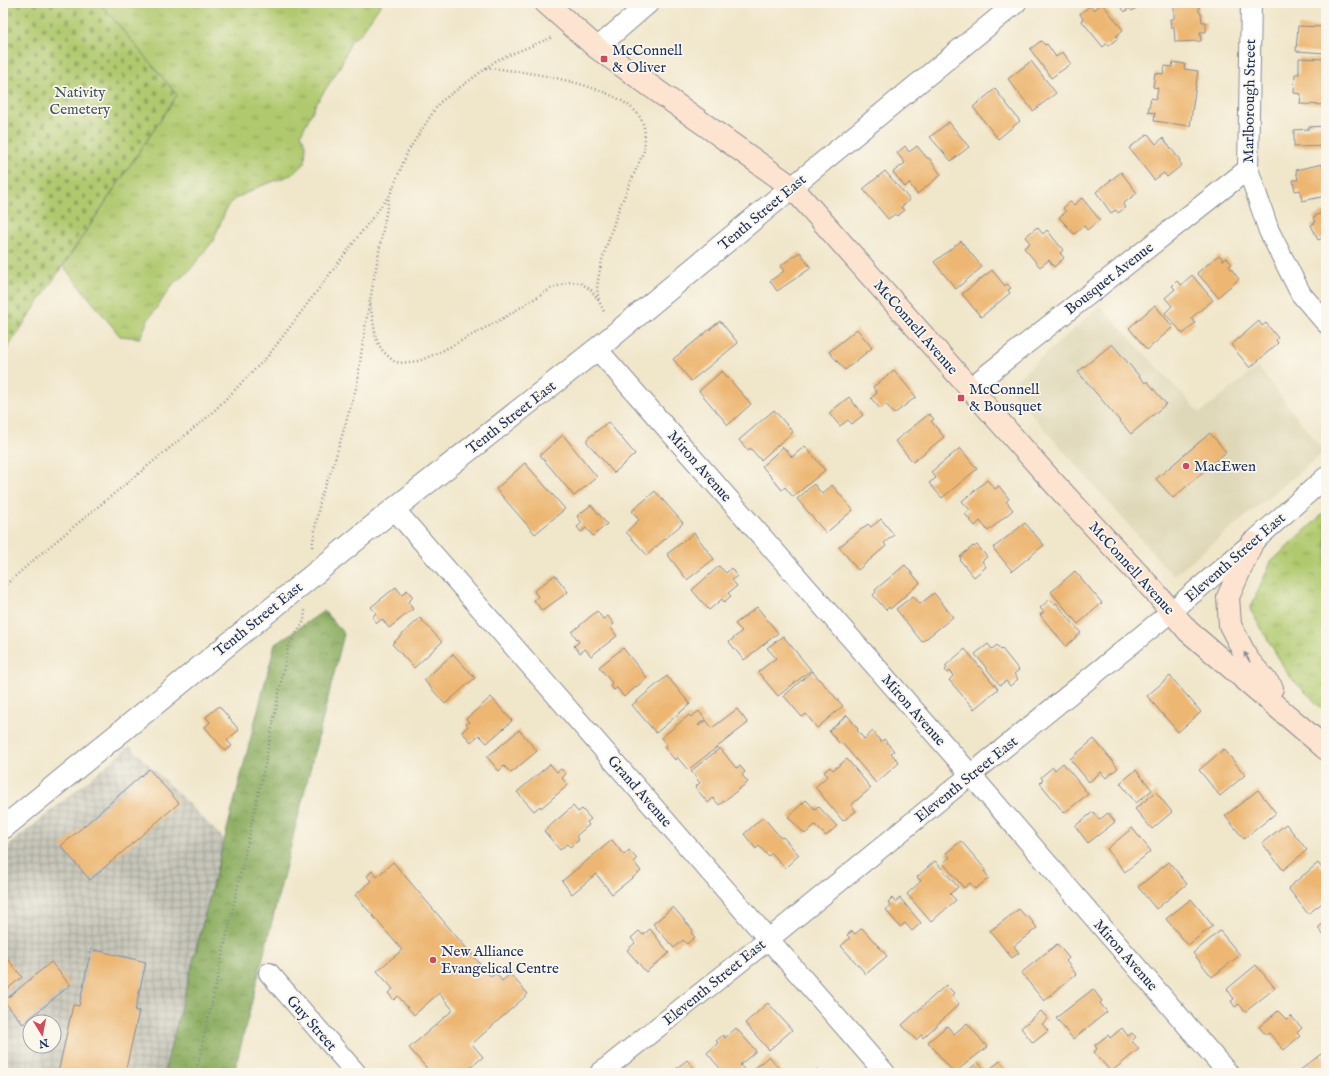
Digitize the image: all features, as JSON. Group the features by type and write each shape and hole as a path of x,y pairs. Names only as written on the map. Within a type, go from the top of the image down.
{"main road":[{"name":"McConnell Avenue","path":"546,3 597,48 792,187 1051,480 1172,611 1188,631 1322,745"},
{"path":"1252,543 1228,597 1230,625 1248,660 1322,745"}],"street":[{"path":"597,48 649,3"},
{"name":"Tenth Street East","path":"3,828 394,509 597,349 1016,3"},
{"name":"Marlborough Street","path":"1251,3 1248,169 1273,238 1301,294 1326,323"},
{"name":"Bousquet Avenue","path":"970,388 1248,169"},
{"name":"Miron Avenue","path":"597,349 971,775 1228,1073"},
{"name":"Eleventh Street East","path":"600,1073 971,775 1172,611 1252,543 1326,477"},
{"name":"Grand Avenue","path":"394,509 886,1073"},
{"name":"Guy Street","path":"269,973 356,1073"}],"path":[{"path":"439,103 497,60 574,28"},
{"path":"486,68 536,74 602,91 624,102 633,109 642,120 645,143 644,151 618,211 602,260 597,288 599,301"},
{"path":"3,587 50,546 210,415 258,367 268,356 389,196"},
{"path":"370,303 376,338 381,349 393,361 400,363 418,361 442,351 487,328 552,288 569,282 581,283 591,290 599,301 607,318"}],"shaded area":[{"path":"1100,306 1200,413 1258,367 1324,452 1173,576 1008,387"},
{"path":"130,746 227,842 165,1073 3,1073 3,850"}],"green space":[{"name":"Nativity Cemetery","path":"3,3 100,3 177,95 3,355"},
{"path":"100,3 382,3 361,33 351,41 340,67 316,104 301,134 306,145 305,163 291,175 258,187 235,199 227,207 213,241 189,271 174,283 148,320 140,338 120,336 63,266 177,95"},
{"path":"1326,511 1326,713 1289,676 1250,609 1271,562"},
{"path":"324,611 344,634 234,1073 164,1073 275,644"}],"building":[{"path":"1102,3 1123,30 1116,36 1118,38 1108,46 1106,44 1103,47 1081,20 1083,19 1080,14 1090,6 1094,10"},
{"path":"1118,3 1142,3 1132,11 1129,8 1125,12"},
{"path":"1174,3 1199,3 1199,12 1201,13 1202,22 1206,22 1206,32 1200,32 1201,41 1175,42 1174,27 1171,27 1170,19 1174,19"},
{"path":"1298,26 1326,27 1326,53 1296,51"},
{"path":"1041,41 1045,45 1047,44 1056,57 1063,52 1071,64 1051,78 1030,49"},
{"path":"1299,58 1326,59 1326,105 1300,104 1301,94 1294,93 1295,74 1299,74"},
{"path":"1031,61 1056,93 1033,111 1008,79"},
{"path":"1173,62 1185,64 1184,69 1198,71 1190,126 1154,121 1155,113 1148,112 1151,98 1156,99 1158,88 1153,87 1155,73 1163,74 1165,66 1172,67"},
{"path":"995,89 1020,121 998,139 973,107"},
{"path":"949,122 969,147 951,161 930,137"},
{"path":"1326,126 1326,146 1294,147 1294,130 1309,129 1308,127"},
{"path":"1148,134 1156,144 1163,138 1180,160 1179,161 1182,165 1167,177 1164,173 1154,180 1129,148"},
{"path":"905,146 909,152 917,146 927,158 929,158 941,175 917,194 909,183 905,187 893,172 905,163 897,153"},
{"path":"1322,164 1326,181 1326,196 1302,201 1300,190 1295,191 1293,180 1298,180 1296,170"},
{"path":"885,171 910,200 901,207 904,211 897,216 895,214 888,219 863,189"},
{"path":"1121,172 1137,193 1123,204 1125,208 1118,213 1116,210 1111,213 1096,192"},
{"path":"1082,198 1100,220 1087,230 1084,226 1074,234 1059,217 1066,212 1063,208 1071,201 1074,205"},
{"path":"1326,211 1325,242 1323,238 1318,240 1311,225 1316,222 1313,217"},
{"path":"1037,227 1043,234 1047,230 1063,250 1060,253 1064,258 1054,267 1049,260 1040,267 1024,248 1030,243 1025,237"},
{"path":"961,241 982,267 956,289 934,262"},
{"path":"800,252 811,268 777,291 770,281 784,271 780,266"},
{"path":"1219,255 1223,260 1226,258 1232,264 1229,266 1239,279 1218,297 1197,273"},
{"path":"992,270 1005,286 1007,284 1011,288 1008,290 1010,293 981,317 962,294"},
{"path":"1192,275 1213,300 1191,318 1195,323 1183,334 1165,313 1172,306 1165,298 1175,289 1172,286 1177,281 1181,285"},
{"path":"1155,305 1173,327 1147,350 1129,328"},
{"path":"720,321 738,343 691,381 673,359"},
{"path":"1259,321 1262,326 1266,323 1278,338 1276,340 1278,343 1250,368 1231,345"},
{"path":"857,329 872,348 845,370 829,352"},
{"path":"1112,344 1145,383 1147,381 1166,404 1131,434 1078,372"},
{"path":"894,370 916,397 894,414 886,404 880,409 871,398 877,393 873,387"},
{"path":"722,371 751,404 728,425 699,391"},
{"path":"849,397 863,415 852,424 848,420 840,426 829,413"},
{"path":"774,410 793,432 761,460 750,448 748,451 739,440"},
{"path":"929,414 934,419 931,421 944,437 913,462 895,441"},
{"path":"608,422 635,454 614,473 587,442 587,439"},
{"path":"1210,433 1226,452 1173,498 1156,479"},
{"path":"563,435 597,477 574,496 540,455"},
{"path":"805,446 825,470 793,497 785,487 782,490 762,466 783,447 792,457"},
{"path":"960,448 977,469 942,498 929,483 936,478 931,472"},
{"path":"525,463 565,509 535,534 496,489"},
{"path":"987,480 995,489 999,486 1009,499 1006,501 1013,510 988,531 980,521 975,526 965,514 970,510 962,501"},
{"path":"814,484 822,494 832,485 853,510 826,533 797,499"},
{"path":"655,491 683,523 647,555 626,532 639,520 632,511"},
{"path":"591,505 607,524 593,536 586,528 581,532 577,527 582,523 577,516"},
{"path":"881,519 894,535 884,543 886,546 858,570 839,547 868,524 871,527"},
{"path":"1025,523 1044,545 1012,571 993,548"},
{"path":"694,533 714,559 687,580 667,554"},
{"path":"977,545 987,557 982,561 986,567 974,577 960,560 960,557 973,546 974,547"},
{"path":"905,565 920,583 890,609 889,607 886,610 873,595 876,592 875,590"},
{"path":"719,566 726,573 731,568 737,576 732,580 737,586 728,593 731,596 724,602 722,599 709,610 692,590"},
{"path":"1075,571 1102,603 1078,624 1051,592"},
{"path":"555,575 568,592 542,611 534,600 538,597 534,591"},
{"path":"396,587 402,595 407,590 413,597 408,602 413,609 389,628 382,619 377,623 372,617 376,613 371,607"},
{"path":"934,593 953,617 922,642 896,609 913,596 920,604"},
{"path":"1050,599 1054,604 1056,603 1081,633 1066,646 1040,615 1044,612 1040,608"},
{"path":"757,607 778,633 744,660 729,642 742,631 735,624"},
{"path":"597,611 603,619 608,616 614,624 610,627 617,636 591,656 585,649 580,653 574,646 579,642 572,632"},
{"path":"420,618 442,642 414,668 392,644"},
{"path":"783,636 811,670 778,696 758,672 776,658 767,648"},
{"path":"988,644 992,649 997,645 1001,650 1002,649 1019,670 1014,674 1018,679 1010,686 1006,681 1000,685 975,654"},
{"path":"623,648 647,678 624,697 617,688 614,690 610,685 612,683 599,667"},
{"path":"965,649 998,689 974,709 949,680 953,676 950,671 947,673 945,670 947,668 945,666"},
{"path":"453,654 475,678 445,704 424,680"},
{"path":"812,671 843,706 817,728 806,714 802,717 784,696"},
{"path":"667,676 690,704 656,733 632,705"},
{"path":"1170,676 1201,712 1178,732 1147,696"},
{"path":"491,697 512,721 487,743 479,735 471,742 462,732 468,726 466,724 469,722 466,719"},
{"path":"219,706 239,730 227,740 232,746 225,751 205,727 210,722 206,717"},
{"path":"737,709 748,723 688,770 677,757 675,760 664,747 667,745 661,738 689,715 691,717 699,711 705,719 698,725 699,726 706,720 712,728"},
{"path":"847,715 864,739 873,731 881,742 884,739 894,751 891,753 899,763 876,783 842,743 840,744 829,731"},
{"path":"519,730 537,751 511,773 504,766 499,771 487,757"},
{"path":"1094,739 1118,768 1106,778 1101,772 1089,782 1070,759"},
{"path":"720,748 736,768 740,766 745,772 742,775 748,782 719,805 713,798 708,803 695,787 700,783 691,771"},
{"path":"1224,749 1245,775 1220,796 1199,770"},
{"path":"847,759 871,788 851,805 856,811 843,821 815,787 828,776 824,772 830,767 833,770"},
{"path":"1063,763 1088,794 1064,813 1040,783 1043,780 1041,777 1053,767 1055,770"},
{"path":"550,764 557,772 561,769 566,774 562,778 568,785 541,808 540,806 534,811 517,792"},
{"path":"149,769 179,803 90,880 61,846"},
{"path":"1136,770 1152,790 1136,803 1120,783"},
{"path":"1258,790 1276,813 1244,839 1225,816"},
{"path":"1156,792 1172,812 1152,829 1135,809"},
{"path":"806,800 815,809 818,806 837,826 826,836 815,825 805,834 788,817"},
{"path":"573,806 578,812 582,809 591,819 587,822 589,825 576,836 579,840 570,847 567,844 560,850 544,831"},
{"path":"1093,812 1099,820 1108,813 1115,822 1088,843 1075,826"},
{"path":"763,817 781,838 783,837 799,855 785,868 772,853 768,856 759,846 756,849 744,834"},
{"path":"1286,824 1307,850 1283,870 1262,843"},
{"path":"1132,828 1151,851 1125,872 1107,849"},
{"path":"612,840 624,855 629,850 637,859 634,862 641,871 612,894 596,874 572,894 562,881"},
{"path":"961,841 986,870 984,871 989,878 975,889 970,883 964,888 943,863 950,857 946,853"},
{"path":"935,861 958,887 950,894 956,900 931,922 907,894 921,881 917,877"},
{"name":"New Alliance Evangelical Centre","path":"393,862 491,977 496,973 502,981 510,974 528,994 472,1044 483,1057 464,1073 431,1073 409,1048 453,1010 439,993 414,1015 398,996 394,1000 388,993 393,989 377,971 402,950 355,895 371,881 367,876 372,871 377,877"},
{"path":"1169,862 1187,884 1156,909 1138,887"},
{"path":"1318,863 1326,873 1326,900 1308,914 1288,888"},
{"path":"892,898 895,902 900,898 921,923 912,931 905,923 900,927 886,910 891,906 888,902"},
{"path":"1191,899 1213,926 1188,945 1166,919"},
{"path":"673,907 693,930 691,933 695,937 687,944 683,940 674,948 653,924"},
{"path":"1019,909 1026,917 1028,916 1037,928 1014,946 1019,953 1012,958 990,931"},
{"path":"1326,921 1326,938 1318,928"},
{"path":"862,928 887,956 866,974 841,946 850,938 847,935 852,931 855,934"},
{"path":"650,929 669,953 646,972 627,950 635,943 631,938 639,931 643,935"},
{"path":"1220,931 1240,955 1212,977 1193,953"},
{"path":"1057,944 1069,958 1066,961 1076,974 1044,1001 1021,973"},
{"path":"91,949 146,962 135,1011 139,1011 125,1073 58,1073 73,1005 79,1006"},
{"path":"7,958 22,977 6,990 3,987 3,961"},
{"path":"51,962 70,985 35,1014 22,1014 22,1023 4,1001"},
{"path":"1256,965 1275,988 1245,1012 1239,1004 1235,1007 1231,1001 1234,999 1227,989"},
{"path":"946,985 954,993 952,995 959,1004 923,1038 921,1035 916,1040 902,1025"},
{"path":"1093,989 1102,1001 1100,1003 1107,1012 1073,1039 1056,1018"},
{"path":"768,1003 792,1030 769,1050 745,1023"},
{"path":"1041,1011 1048,1019 1042,1024 1048,1031 1033,1043 1021,1028"},
{"path":"1278,1011 1287,1020 1291,1016 1302,1028 1297,1033 1300,1036 1284,1050 1269,1033 1266,1035 1259,1027"},
{"path":"967,1023 987,1047 954,1073 928,1042 947,1026 954,1034"},
{"path":"736,1028 756,1051 740,1065 748,1073 724,1073 707,1053 718,1043 716,1041 723,1035 725,1038"},
{"path":"1122,1028 1128,1036 1132,1033 1136,1037 1132,1041 1139,1049 1111,1072 1094,1052 1097,1049 1095,1045 1108,1035 1110,1038"},
{"path":"1321,1054 1326,1060 1326,1073 1301,1073 1299,1071"},
{"path":"769,1056 783,1073 754,1073 752,1071"},
{"path":"687,1060 699,1073 671,1073"},
{"path":"1000,1061 1010,1073 965,1073 978,1062 986,1072"},
{"path":"817,1069 821,1073 812,1073"}],"place":[{"name":"McConnell & Oliver","path":"604,59"},
{"name":"McConnell & Bousquet","path":"961,398"},
{"name":"MacEwen","path":"1186,466"},
{"name":"New Alliance Evangelical Centre","path":"433,960"}]}
